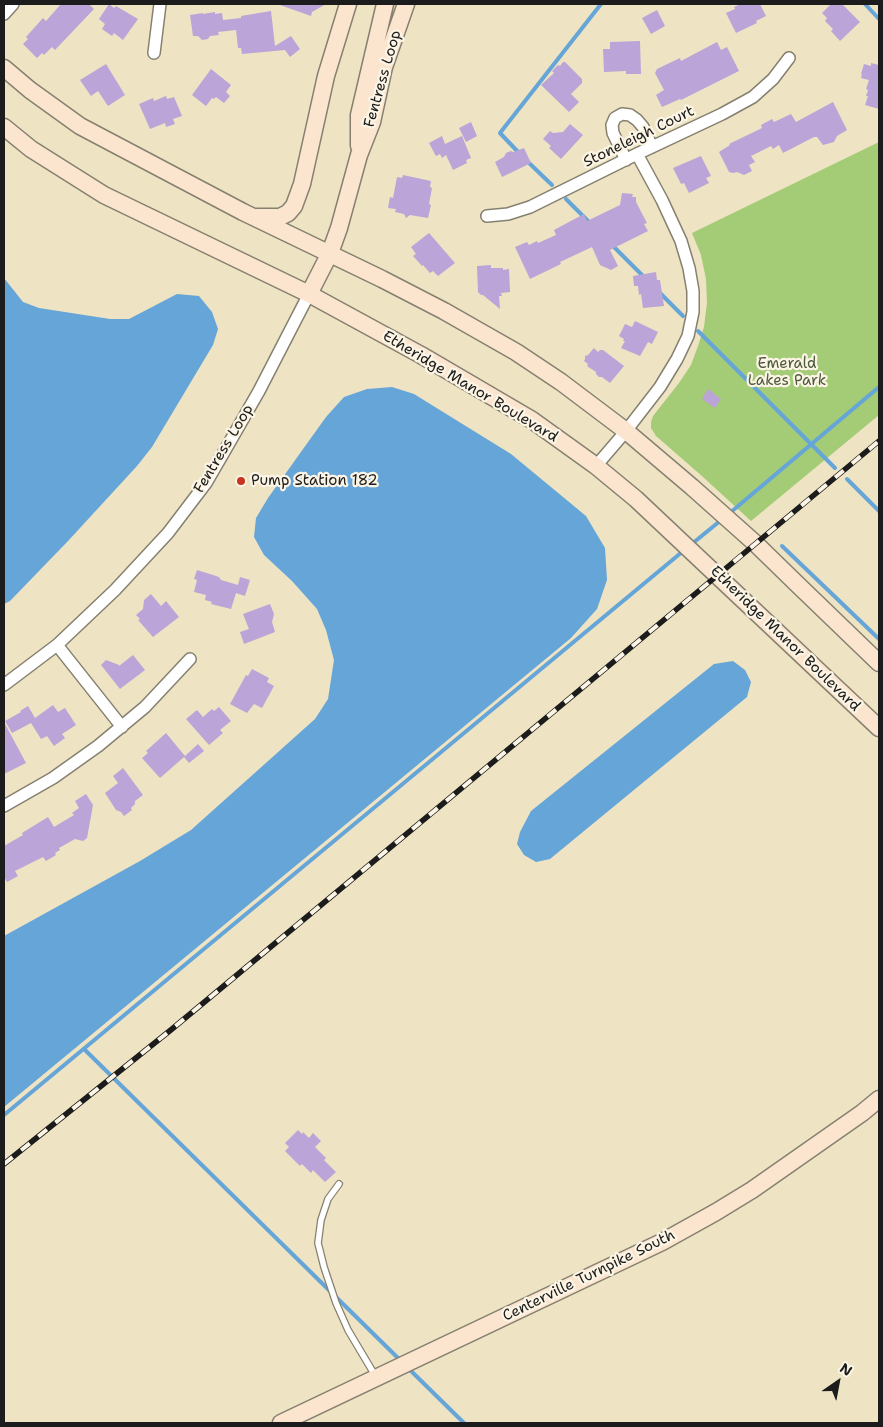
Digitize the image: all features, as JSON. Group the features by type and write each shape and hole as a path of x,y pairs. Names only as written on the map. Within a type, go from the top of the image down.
{"main road":[{"path":"253,217 280,217 288,213 294,206 302,184 326,76 348,4"},
{"name":"Fentress Loop","path":"359,155 359,115 385,4"},
{"name":"Fentress Loop","path":"309,294 330,253 339,228 359,155 372,122 384,67 406,4"},
{"path":"4,68 30,90 80,126 253,217 330,253 444,311 516,352 561,382 626,431 692,487 756,544 879,663"},
{"name":"Etheridge Manor Boulevard","path":"4,128 31,149 104,195 309,294 421,355 532,420 596,466 636,499 879,728"},
{"name":"Centerville Turnpike South","path":"281,1423 662,1242 709,1217 752,1190 879,1099"}],"street":[{"path":"4,14 13,4"},
{"path":"154,53 160,4"},
{"name":"Stoneleigh Court","path":"487,216 508,214 530,207 722,114 753,97 773,79 789,58"},
{"path":"626,160 612,133 612,125 615,118 622,114 630,115 637,120 652,147"},
{"path":"596,466 660,387 688,336 693,312 690,268 681,241 662,200 637,154"},
{"name":"Fentress Loop","path":"4,685 57,645 115,590 161,541 206,482 258,391 309,294"},
{"path":"57,645 122,727"},
{"path":"4,806 53,778 98,746 145,707 190,659"}],"lane":[{"path":"339,1184 328,1199 321,1220 318,1243 336,1303 348,1330 376,1377"}],"green space":[{"name":"Emerald Lakes Park","path":"879,142 879,415 751,521 656,436 651,428 653,416 691,365 704,327 707,303 706,279 701,255 692,233"}],"water":[{"path":"4,278 23,302 39,308 110,319 129,319 177,294 199,296 212,312 218,329 213,345 152,447 68,541 10,601 4,604"},
{"path":"392,387 414,394 511,454 586,516 605,548 607,580 597,609 571,638 4,1107 4,936 140,861 191,830 315,719 328,699 334,660 326,630 317,609 292,581 264,555 254,537 256,518 268,498 326,417 344,397 367,389"},
{"path":"733,661 745,670 751,682 747,697 550,859 536,862 524,855 517,844 520,832 531,811 714,664"}],"building":[{"path":"61,4 89,4 94,9 55,50 52,47 44,55 42,53 37,58 23,44 28,39 26,37 43,18 46,21"},
{"path":"109,4 138,19 123,40 114,33 112,36 102,29 105,24 99,19"},
{"path":"280,4 326,4 312,12 311,16"},
{"path":"741,4 760,4 766,16 756,21 757,23 736,33 726,13"},
{"path":"831,4 842,4 860,22 840,41 831,31 833,29 825,21 827,18 822,13"},
{"path":"657,10 665,26 651,34 642,18"},
{"path":"271,11 275,46 291,36 300,49 290,57 285,50 242,54 241,48 238,48 236,30 218,32 219,35 210,36 208,39 202,40 198,36 193,36 190,15 222,13 223,20"},
{"path":"640,41 641,74 626,74 626,71 604,72 603,49 610,49 610,42"},
{"path":"717,42 721,50 727,47 739,71 681,100 662,107 656,95 664,90 655,73 657,69 680,58 681,61"},
{"path":"563,62 582,79 582,83 571,94 579,102 569,112 541,85 554,73 552,71"},
{"path":"871,63 879,65 879,109 865,105 868,96 866,96 868,90 866,89 869,80 861,78 861,74 864,64 871,66"},
{"path":"106,64 125,95 108,106 98,91 91,96 80,80"},
{"path":"211,69 231,85 226,92 230,96 224,103 216,97 212,98 206,106 192,95"},
{"path":"166,96 167,99 174,97 182,116 173,119 175,124 166,127 165,123 150,129 139,104 153,98 154,101"},
{"path":"833,102 847,130 837,136 834,142 823,145 817,137 814,137 783,153 779,145 773,149 771,146 751,156 755,162 749,165 752,171 744,175 737,172 729,172 719,152 729,144 762,128 761,125 772,119 774,122 791,114 796,122"},
{"path":"471,122 477,136 466,142 459,128"},
{"path":"570,124 583,135 561,159 549,148 551,146 543,139 550,131 553,133 563,132"},
{"path":"442,136 445,144 462,136 471,158 466,160 467,163 453,170 446,155 442,158 440,154 436,156 429,143"},
{"path":"524,148 531,163 502,177 495,162 504,157 506,153"},
{"path":"701,156 711,176 706,178 709,183 689,193 684,183 681,184 673,168"},
{"path":"403,175 431,181 430,187 432,188 429,204 431,205 428,218 410,215 406,218 404,214 395,212 396,209 388,208 390,197 393,198 397,177 402,178"},
{"path":"622,193 633,194 632,197 636,197 636,202 647,223 644,224 648,231 610,250 618,266 611,270 600,265 592,247 530,279 515,247 527,242 529,245 537,241 538,243 556,235 554,230 584,214 587,221 620,205"},
{"path":"429,233 455,263 438,276 433,271 430,273 422,266 413,256 416,254 411,247"},
{"path":"491,265 491,268 509,269 510,292 501,293 502,296 499,296 500,309 478,292 477,266"},
{"path":"656,272 657,280 660,280 664,306 643,308 641,294 639,295 638,286 634,286 633,276"},
{"path":"635,321 658,332 652,344 648,342 640,356 621,348 625,341 619,336 625,324 632,327"},
{"path":"594,348 598,352 603,350 624,366 610,383 599,377 584,361 585,356"},
{"path":"708,389 721,399 715,408 702,399"},
{"path":"197,570 238,585 240,577 250,580 245,596 236,593 231,609 211,604 212,602 205,600 206,595 194,592 197,580 194,579"},
{"path":"151,594 161,606 166,601 179,617 153,637 136,615 143,609 144,600"},
{"path":"270,604 274,614 272,622 275,632 244,644 240,632 249,629 243,614"},
{"path":"133,655 145,670 120,689 101,665 106,660 119,666"},
{"path":"252,669 269,678 267,682 274,686 262,708 254,704 247,713 230,704 246,675 248,676"},
{"path":"53,705 58,712 65,708 76,725 62,734 65,738 54,746 47,736 41,739 31,723 12,733 5,721 28,706 35,718"},
{"path":"219,707 231,721 220,730 223,733 209,745 186,719 197,710 203,717 212,709 214,711"},
{"path":"4,722 26,763 4,774"},
{"path":"166,733 185,756 198,744 204,751 189,763 184,757 160,778 142,758 148,753 146,751"},
{"path":"123,768 143,795 135,801 131,808 132,810 124,816 116,810 105,793 118,783 113,776"},
{"path":"86,794 93,805 87,838 83,841 75,839 59,848 60,850 55,853 56,855 46,861 43,857 15,871 18,876 7,882 4,877 4,846 48,817 54,827 74,815 72,813 79,808 75,801"},
{"path":"298,1130 309,1138 313,1133 321,1141 315,1147 336,1172 325,1182 313,1170 311,1173 302,1164 300,1166 285,1151 289,1147 285,1143"}],"waterway":[{"path":"520,154 500,133 601,4"},
{"path":"865,4 879,19"},
{"path":"527,161 552,185"},
{"path":"566,199 591,224"},
{"path":"612,245 644,277"},
{"path":"660,293 683,316"},
{"path":"698,331 835,468"},
{"path":"731,512 879,387"},
{"path":"847,479 879,511"},
{"path":"693,543 720,521"},
{"path":"782,546 879,639"},
{"path":"4,1115 682,552"},
{"path":"84,1049 401,1361"},
{"path":"408,1368 464,1423"}],"railway":[{"path":"4,1164 172,1029 879,441"}],"place":[{"name":"Pump Station 182","path":"241,481"}]}
